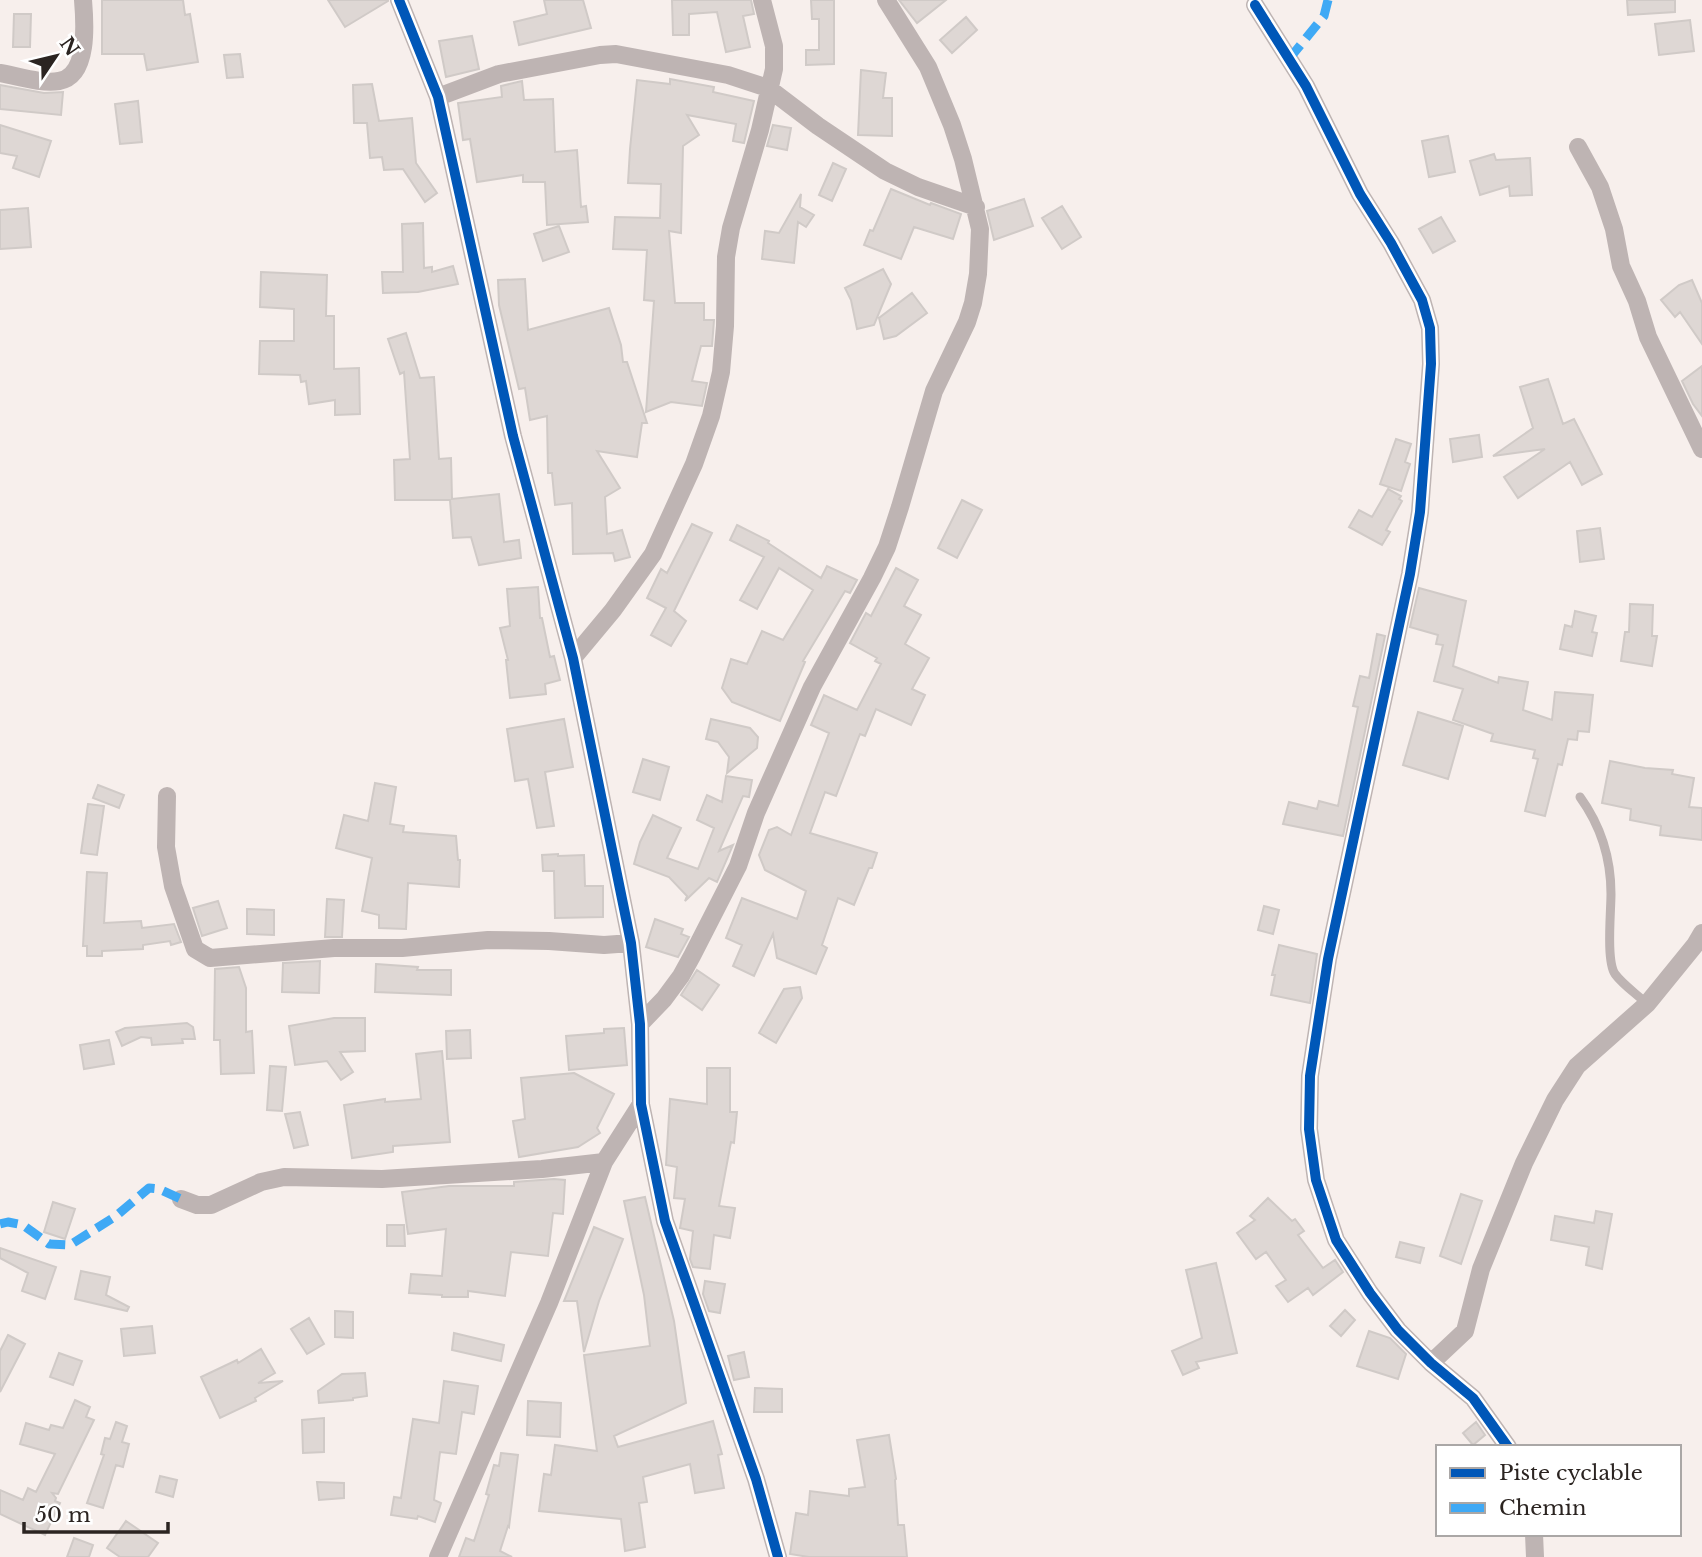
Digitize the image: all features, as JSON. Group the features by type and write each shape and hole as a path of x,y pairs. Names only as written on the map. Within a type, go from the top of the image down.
{"street":[{"path":"0,73 58,81 75,73 80,65 82,51 83,0"},
{"path":"399,0 439,97 513,436 573,657 631,943 640,1024 641,1104 665,1221 756,1479 778,1557"},
{"path":"573,657 607,618 653,554 672,518 702,443 721,372 726,257 731,228 760,130 774,69 774,46 762,0"},
{"path":"640,1024 681,976 727,888 738,866 756,813 812,687 887,547 925,415 974,303 980,229 976,207 942,97 928,67 886,0"},
{"path":"1255,5 1306,86 1360,194 1422,300 1430,327 1431,363 1420,512 1410,574 1328,959 1310,1076 1309,1129 1316,1180 1336,1240 1377,1303 1398,1330 1431,1363 1473,1398 1507,1445"},
{"path":"439,97 499,75 600,55 616,54 728,75 768,88 818,127 885,171 918,187 976,207"},
{"path":"1578,147 1600,187 1614,229 1621,266 1637,301 1647,337 1702,449"},
{"path":"167,796 166,847 173,886 195,949 210,958 334,948 402,948 488,940 604,945 631,943"},
{"path":"1431,1363 1465,1331 1480,1269 1524,1163 1555,1100 1577,1066 1647,1004 1695,946 1702,933"},
{"path":"438,1557 549,1303 604,1161 641,1104"},
{"path":"181,1199 197,1205 211,1205 261,1182 284,1177 382,1179 542,1169 604,1161"},
{"path":"1534,1536 1535,1557"}],"lane":[{"path":"1580,797 1595,819 1607,855 1611,893 1610,947 1614,973 1647,1004"}],"building":[{"path":"102,0 183,0 185,15 190,14 198,62 147,70 144,54 102,54"},
{"path":"328,0 388,0 388,1 345,27"},
{"path":"544,0 583,0 591,28 519,45 514,22 547,14"},
{"path":"672,0 751,0 754,14 743,16 750,47 726,52 717,12 689,14 689,35 673,35"},
{"path":"811,0 834,0 834,64 806,65 806,50 819,50 819,19 812,19"},
{"path":"899,0 946,0 917,23"},
{"path":"1627,0 1675,0 1675,12 1628,15"},
{"path":"14,14 31,14 30,47 13,47"},
{"path":"966,17 977,30 952,53 940,40"},
{"path":"1690,20 1694,51 1659,55 1655,24"},
{"path":"472,36 479,69 446,77 439,41"},
{"path":"240,54 243,77 227,78 224,55"},
{"path":"861,70 886,73 883,98 892,98 892,136 858,135"},
{"path":"670,79 714,87 713,92 754,101 744,143 733,141 736,124 687,115 699,135 683,146 681,233 669,231 675,303 704,303 704,320 714,320 712,346 701,346 692,381 707,383 702,406 671,402 646,412 654,301 644,300 647,250 613,249 615,217 660,218 661,184 628,183 630,149 637,80 670,84"},
{"path":"522,81 524,100 553,99 555,152 577,150 581,207 586,206 588,222 547,225 545,182 523,182 523,175 477,182 470,139 463,140 458,103 502,97 501,86"},
{"path":"372,84 379,121 412,118 416,163 437,193 425,202 403,169 384,170 382,157 370,158 367,123 354,123 353,85"},
{"path":"0,85 44,93 63,92 61,115 0,109"},
{"path":"138,101 142,142 120,144 115,104"},
{"path":"0,125 51,141 39,177 13,168 17,156 0,153"},
{"path":"773,125 791,128 787,150 767,146"},
{"path":"1448,136 1455,172 1429,177 1422,141"},
{"path":"1494,154 1496,160 1530,158 1532,195 1510,196 1509,186 1480,195 1470,161"},
{"path":"833,163 846,169 832,201 819,195"},
{"path":"891,189 961,214 953,239 914,227 901,259 864,245"},
{"path":"801,194 800,207 814,215 806,227 798,222 794,263 762,259 765,231 779,233"},
{"path":"1024,199 1033,226 994,240 987,211"},
{"path":"1062,206 1081,237 1062,249 1042,218"},
{"path":"28,208 31,247 0,249 0,210"},
{"path":"1441,217 1455,241 1433,253 1419,229"},
{"path":"423,223 424,268 432,267 432,272 453,266 458,284 418,292 383,293 382,272 403,272 402,224"},
{"path":"559,226 569,252 543,261 534,234"},
{"path":"883,269 891,284 874,325 857,329 851,300 845,288"},
{"path":"261,272 327,275 326,316 334,316 334,369 359,368 360,414 335,415 335,400 309,404 306,381 301,382 300,375 259,374 260,341 294,341 294,309 260,307"},
{"path":"525,279 528,330 609,308 621,345 623,362 627,362 647,423 642,423 637,457 597,451 620,488 605,497 607,534 622,530 630,557 615,561 613,553 573,554 572,503 555,505 552,473 548,473 547,416 530,420 525,388 519,389 499,305 498,280"},
{"path":"1692,280 1702,303 1702,344 1680,312 1675,317 1661,300 1679,285"},
{"path":"912,293 927,313 896,336 884,339 879,318"},
{"path":"406,333 420,378 434,377 439,459 451,458 452,499 499,494 504,542 519,540 521,558 479,565 471,537 453,538 450,500 395,500 394,460 410,459 404,372 400,374 388,339"},
{"path":"1702,366 1702,416 1682,381"},
{"path":"1548,379 1563,424 1574,419 1602,474 1582,485 1570,462 1518,498 1504,477 1545,449 1493,456 1533,428 1520,387"},
{"path":"1479,435 1482,457 1453,462 1450,439"},
{"path":"1396,439 1411,444 1405,462 1410,464 1401,491 1380,484"},
{"path":"1388,489 1401,496 1399,499 1402,501 1386,530 1390,532 1382,545 1349,527 1359,510 1372,517"},
{"path":"962,500 982,510 957,558 938,548"},
{"path":"692,524 712,533 674,611 686,621 671,646 651,635 666,608 647,598 661,569 667,573"},
{"path":"737,525 769,541 768,543 821,578 827,566 857,580 850,593 845,591 803,661 805,662 780,721 732,702 722,688 731,659 747,664 762,631 783,640 813,590 779,568 757,609 740,600 764,557 730,540"},
{"path":"1600,528 1604,559 1580,562 1577,531"},
{"path":"896,568 918,580 904,606 921,615 905,644 929,658 912,689 925,695 911,725 876,709 865,736 860,734 836,796 825,792 810,833 877,853 872,868 869,868 854,905 838,898 822,945 827,948 816,974 777,958 773,934 754,976 733,966 742,945 726,938 742,898 797,919 806,891 765,870 759,855 769,830 777,827 791,835 829,733 811,725 824,695 857,710 881,664 875,661 877,658 850,643 866,613 871,616"},
{"path":"538,587 540,618 550,657 554,656 560,680 545,684 546,694 510,698 508,660 500,628 510,626 507,589"},
{"path":"1419,588 1466,601 1453,666 1498,683 1499,677 1528,682 1523,710 1552,720 1555,692 1593,695 1589,732 1578,731 1577,740 1568,739 1562,765 1558,764 1545,816 1525,811 1538,759 1533,758 1535,750 1491,741 1493,734 1453,720 1463,689 1434,681 1443,645 1436,644 1438,635 1410,627"},
{"path":"1630,604 1653,605 1652,636 1657,636 1652,666 1621,661 1625,632 1629,632"},
{"path":"1575,611 1596,616 1592,632 1597,633 1592,656 1560,649 1565,625 1572,627"},
{"path":"1377,634 1385,636 1343,836 1283,824 1289,802 1317,809 1319,801 1338,806 1358,707 1353,706 1360,676 1369,678"},
{"path":"1418,712 1463,726 1448,779 1403,765"},
{"path":"564,719 573,767 545,772 554,826 537,828 528,779 515,781 507,729"},
{"path":"711,719 750,728 758,737 757,748 727,773 729,757 718,742 706,739"},
{"path":"643,759 669,767 660,800 633,792"},
{"path":"1610,761 1673,770 1672,774 1694,778 1689,807 1702,808 1702,840 1660,835 1661,826 1630,820 1631,809 1602,803"},
{"path":"726,776 752,780 749,797 743,796 719,851 733,845 717,882 709,878 685,901 687,896 669,877 634,864 640,842 653,815 681,828 667,858 698,869 714,828 697,820 707,795 722,802"},
{"path":"375,783 396,787 390,824 404,826 403,832 456,836 460,860 459,887 408,883 406,929 379,928 379,915 362,911 372,858 336,848 344,815 368,821"},
{"path":"98,785 124,795 119,808 93,798"},
{"path":"88,804 104,806 97,855 81,853"},
{"path":"542,855 584,855 585,886 603,886 603,917 555,918 554,871 543,871"},
{"path":"87,872 107,873 104,923 141,921 142,928 174,924 181,942 171,945 170,941 143,945 143,949 102,951 102,956 87,956 87,946 83,946"},
{"path":"327,899 344,900 342,937 325,937"},
{"path":"218,901 227,928 202,936 193,908"},
{"path":"1264,906 1279,910 1273,934 1258,930"},
{"path":"247,909 274,910 274,935 247,934"},
{"path":"655,919 683,929 681,934 689,937 678,957 646,947"},
{"path":"1279,945 1317,954 1310,1003 1271,995 1275,975 1272,975"},
{"path":"320,961 319,993 282,992 283,963"},
{"path":"376,964 418,967 417,970 451,970 451,995 375,992"},
{"path":"239,967 246,988 246,1032 252,1031 254,1073 221,1074 220,1040 214,1040 215,969"},
{"path":"697,970 719,985 702,1010 681,995"},
{"path":"800,987 802,998 776,1043 759,1033 784,989"},
{"path":"334,1018 365,1018 365,1051 340,1052 353,1072 341,1080 327,1061 295,1065 289,1026"},
{"path":"187,1023 193,1027 195,1039 182,1039 183,1043 152,1045 151,1038 141,1037 122,1046 116,1032 125,1028"},
{"path":"624,1028 627,1065 569,1070 566,1036 604,1033 604,1029"},
{"path":"470,1030 471,1058 447,1059 446,1031"},
{"path":"109,1040 114,1064 84,1069 80,1045"},
{"path":"442,1051 450,1142 393,1146 393,1152 352,1158 344,1105 385,1099 385,1102 421,1099 416,1054"},
{"path":"270,1066 286,1067 282,1111 267,1110"},
{"path":"707,1068 730,1068 730,1112 737,1112 734,1143 731,1142 719,1206 735,1208 730,1238 714,1235 710,1269 693,1267 690,1259 693,1231 680,1228 685,1199 674,1198 677,1167 666,1165 670,1099 707,1104"},
{"path":"574,1073 614,1094 597,1128 600,1133 578,1147 519,1157 513,1121 525,1119 521,1078"},
{"path":"300,1112 308,1145 294,1148 285,1114"},
{"path":"565,1180 563,1214 553,1213 548,1256 511,1252 505,1296 468,1291 468,1297 409,1293 411,1274 442,1276 446,1229 408,1234 402,1192 449,1186 514,1186 514,1182"},
{"path":"1461,1194 1482,1201 1461,1264 1440,1256"},
{"path":"645,1197 674,1321 686,1403 614,1436 618,1447 713,1421 722,1454 718,1455 724,1488 695,1493 690,1464 643,1477 647,1502 639,1503 645,1547 625,1551 621,1519 539,1511 544,1474 551,1475 555,1445 597,1451 584,1355 650,1346 644,1295 624,1201"},
{"path":"1268,1198 1292,1221 1295,1219 1304,1231 1298,1235 1323,1268 1335,1260 1343,1272 1313,1295 1308,1288 1288,1302 1276,1286 1286,1280 1266,1252 1256,1259 1237,1233 1255,1220 1250,1216"},
{"path":"53,1202 75,1209 65,1239 44,1232"},
{"path":"1596,1211 1612,1214 1602,1269 1586,1265 1589,1247 1551,1240 1555,1216 1594,1223"},
{"path":"387,1225 404,1225 405,1246 387,1246"},
{"path":"594,1227 623,1239 599,1301 584,1352 577,1301 564,1301"},
{"path":"1400,1242 1424,1248 1420,1263 1396,1257"},
{"path":"0,1248 56,1267 45,1299 22,1291 28,1273 0,1258"},
{"path":"1216,1263 1237,1353 1196,1362 1199,1368 1183,1375 1172,1351 1202,1338 1186,1270"},
{"path":"81,1271 110,1277 106,1295 129,1307 127,1311 75,1299"},
{"path":"705,1281 725,1284 720,1313 709,1311 703,1294"},
{"path":"1345,1310 1355,1320 1341,1336 1330,1326"},
{"path":"335,1311 353,1312 353,1338 335,1337"},
{"path":"309,1318 324,1344 307,1354 291,1329"},
{"path":"152,1326 155,1353 124,1356 121,1329"},
{"path":"1369,1331 1390,1338 1406,1354 1398,1379 1357,1366"},
{"path":"454,1333 504,1345 501,1361 452,1350"},
{"path":"8,1335 25,1344 0,1392 0,1351"},
{"path":"261,1349 275,1373 258,1383 283,1381 255,1398 256,1401 220,1418 201,1377 237,1360 238,1363"},
{"path":"744,1352 749,1377 734,1380 728,1356"},
{"path":"59,1353 82,1361 73,1385 50,1377"},
{"path":"365,1373 367,1396 319,1403 318,1391 342,1374"},
{"path":"444,1381 478,1386 474,1414 462,1412 456,1454 440,1452 434,1500 441,1503 435,1522 418,1516 417,1519 391,1515 394,1497 401,1498 413,1419 439,1423"},
{"path":"755,1388 782,1389 782,1412 754,1412"},
{"path":"75,1400 90,1407 86,1417 94,1420 58,1494 52,1493 55,1501 60,1503 45,1535 0,1514 0,1490 23,1500 28,1488 36,1492 55,1454 20,1444 26,1423 49,1430 51,1425 63,1428"},
{"path":"528,1401 561,1403 560,1437 527,1435"},
{"path":"324,1418 324,1452 303,1453 302,1420"},
{"path":"116,1422 127,1426 122,1442 129,1444 123,1467 116,1465 103,1508 87,1503 104,1455 101,1454 105,1438 110,1439"},
{"path":"1476,1422 1485,1435 1473,1445 1463,1433"},
{"path":"889,1435 896,1479 898,1525 904,1525 907,1557 809,1557 790,1554 796,1513 808,1515 810,1491 849,1496 849,1489 865,1487 857,1440"},
{"path":"501,1453 518,1455 509,1527 500,1551 512,1557 459,1557 466,1538 474,1541 489,1495 486,1494 494,1465 499,1466"},
{"path":"160,1476 177,1480 173,1497 156,1492"},
{"path":"317,1482 344,1483 344,1498 319,1500"},
{"path":"126,1521 158,1543 148,1557 120,1557 107,1548"},
{"path":"74,1538 93,1545 89,1557 67,1557"}],"marked path":[{"path":"1289,59 1324,16 1328,0"},
{"path":"0,1224 8,1222 23,1225 49,1244 70,1245 116,1216 149,1188 159,1189 181,1199"}],"cycle path":[{"path":"399,0 438,97 513,436 573,658 631,943 640,1024 641,1104 665,1221 756,1479 778,1557"},
{"path":"1255,5 1306,86 1360,194 1422,300 1430,328 1431,364 1420,512 1410,574 1328,959 1310,1076 1309,1129 1316,1180 1336,1240 1370,1293 1398,1330 1431,1363 1473,1398 1507,1445"}]}
